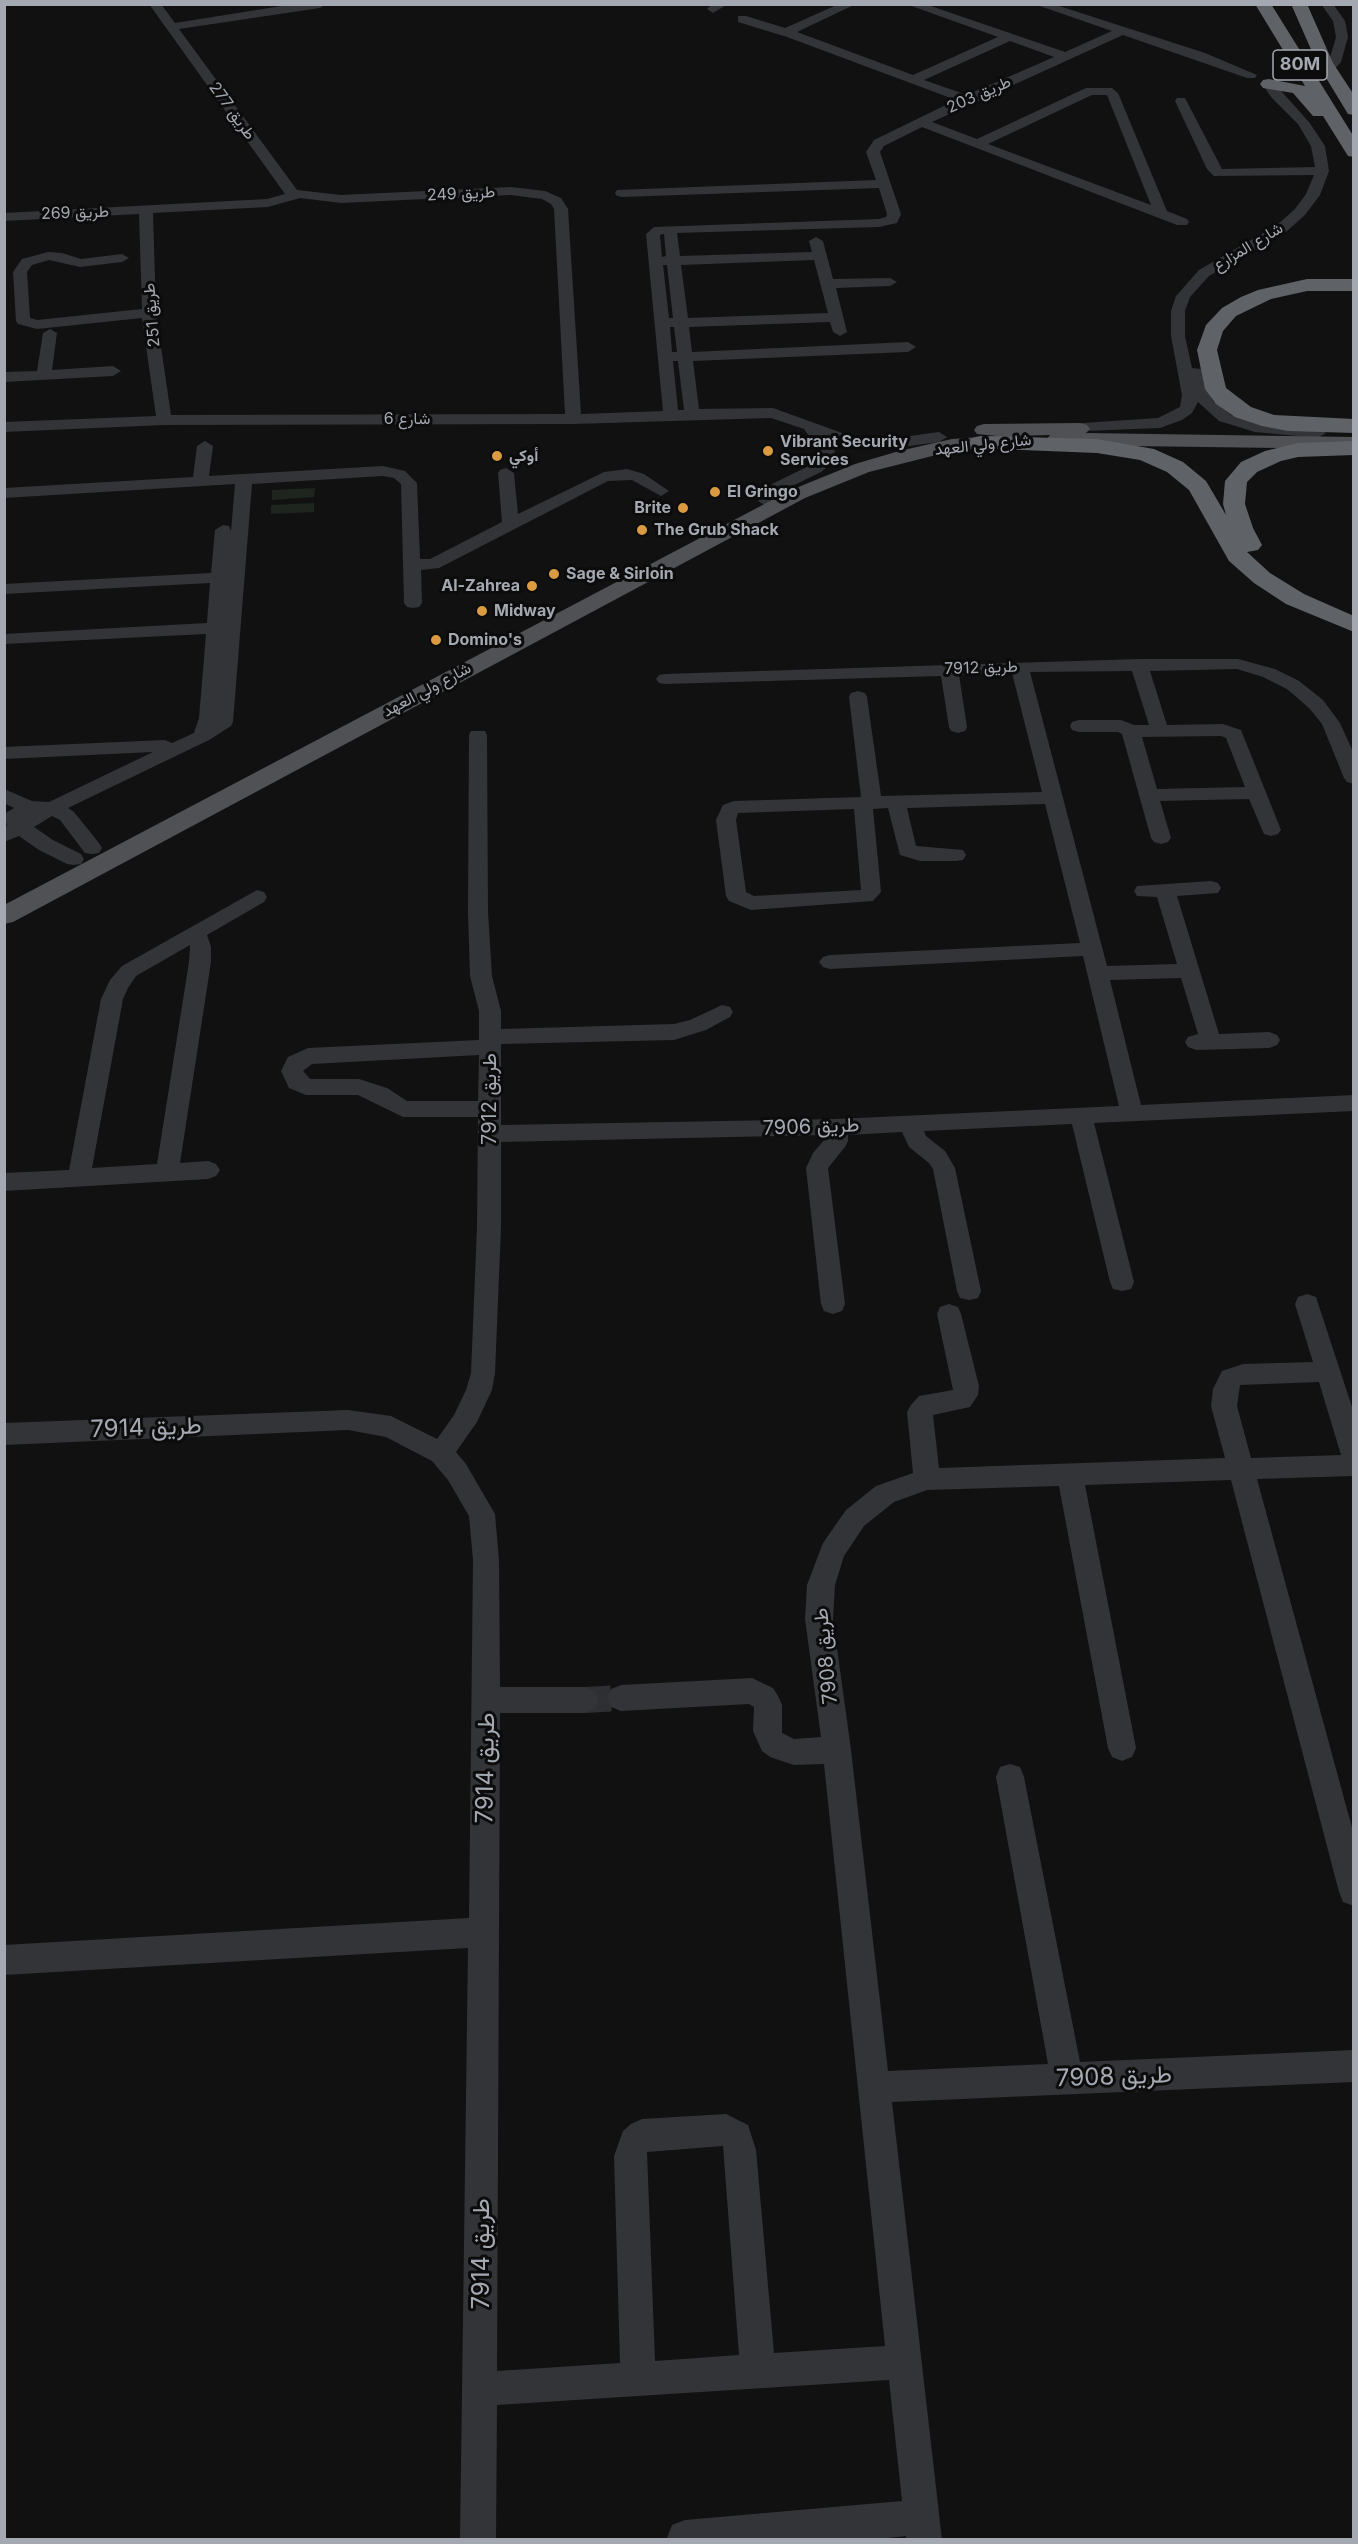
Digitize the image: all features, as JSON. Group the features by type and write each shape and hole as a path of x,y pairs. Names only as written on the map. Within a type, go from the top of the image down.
{"highway":[{"path":"1253,4 1274,46 1264,80 1302,91 1336,135 1351,148"},
{"name":"80M","path":"1263,4 1351,148"},
{"name":"80M","path":"1277,4 1353,123"},
{"path":"1282,4 1291,26"},
{"path":"1299,4 1328,69 1353,110"},
{"path":"1353,285 1307,285 1265,294 1248,301 1228,312 1213,329 1207,350 1216,389 1224,399 1244,411 1270,421 1288,424 1353,426"},
{"path":"980,443 1096,446 1146,454 1175,466 1198,486 1237,556 1263,578 1295,599 1353,625"},
{"path":"1353,448 1298,450 1273,456 1250,466 1236,481 1234,504 1241,528 1251,546 1275,570 1304,587 1353,605"}],"main road":[{"name":"شارع ولي العهد","path":"4,896 766,501 822,473 899,446 976,431 1067,429 1353,433"},
{"name":"شارع ولي العهد","path":"4,916 798,494 862,468 952,445 980,443 1067,439 1353,443"},
{"path":"4,910 79,866 88,858 83,854"}],"street":[{"name":"طريق 277","path":"155,4 293,195"},
{"path":"172,27 320,4"},
{"path":"785,33 850,4"},
{"path":"912,4 1065,56"},
{"path":"1040,4 1076,11 1122,32 1264,80 1314,138 1321,154 1321,174 1228,174 1216,171 1181,101"},
{"path":"1328,4 1339,21 1342,37 1335,62 1328,69"},
{"path":"1076,11 1095,9"},
{"path":"742,19 967,100"},
{"name":"طريق 203","path":"670,230 879,223 892,220 894,214 874,159 873,153 877,146 920,122 967,100 1122,32"},
{"path":"915,80 1009,37"},
{"path":"1185,52 1218,66 1237,81 1240,77 1264,80"},
{"path":"977,144 1090,91 1108,91 1112,93 1161,214"},
{"path":"920,122 1182,222"},
{"name":"شارع المزارع","path":"1067,429 1160,423 1182,414 1190,405 1190,400 1178,341 1178,325 1180,304 1192,283 1211,269 1263,240 1291,220 1313,195 1321,174"},
{"path":"622,193 885,184"},
{"name":"طريق 249","path":"146,210 268,203 304,194 350,199 520,191 545,195 556,201 561,209 573,419"},
{"name":"طريق 269","path":"4,217 146,210"},
{"name":"طريق 251","path":"146,210 149,313 164,420"},
{"path":"811,225 844,349"},
{"path":"671,415 653,232 670,230 692,414"},
{"path":"122,258 80,263 62,257 48,256 27,262 20,272 23,321 37,325 149,313"},
{"path":"656,261 820,256"},
{"path":"827,284 890,282"},
{"path":"663,323 836,317"},
{"path":"1178,325 1186,340 1203,398 1211,408 1225,418 1244,424 1318,433"},
{"path":"44,375 50,333"},
{"path":"667,358 908,347"},
{"path":"4,377 113,372"},
{"name":"شارع 6","path":"4,427 164,420 573,419 736,412 773,413 854,443 888,444 939,437"},
{"path":"766,501 778,487 815,469 825,460 827,450 823,441 808,425"},
{"path":"200,482 205,447"},
{"path":"4,493 383,471 399,474 408,483 413,603"},
{"path":"506,472 512,525"},
{"path":"411,565 433,564 613,474 638,477 661,491"},
{"path":"14,820 52,808 169,753 221,725 225,718 224,627 236,480"},
{"path":"4,589 227,577"},
{"path":"4,639 224,627"},
{"path":"1139,664 1160,731"},
{"name":"طريق 7912","path":"665,679 1020,667 1238,664 1269,673 1293,685 1316,704 1330,723 1353,778"},
{"path":"1020,667 1132,1113"},
{"path":"949,670 958,727"},
{"path":"858,697 867,803 871,891 866,896 751,903 736,896 726,820 730,809 734,807 867,803 896,802 1054,798"},
{"path":"1079,726 1118,726 1131,731 1222,730 1234,734 1271,830"},
{"path":"1131,731 1161,838"},
{"name":"طريق 7912","path":"441,1453 464,1422 479,1390 483,1373 489,1227 490,1011 481,976 478,912 478,735"},
{"path":"4,753 165,746 169,753"},
{"path":"1150,795 1258,793"},
{"path":"4,795 14,820 46,845 83,854"},
{"path":"896,802 908,850 920,855 956,855"},
{"path":"52,808 67,816 83,854"},
{"path":"1144,891 1211,888"},
{"path":"1165,890 1188,964 1203,1042 1269,1040"},
{"path":"79,1178 114,992 129,971 257,897"},
{"path":"167,1172 200,962 201,946 196,932"},
{"path":"830,962 1095,960 1188,964"},
{"path":"490,1109 404,1109 379,1094 359,1087 306,1087 294,1078 292,1071 296,1063 308,1056 490,1042 674,1032 698,1025 722,1012"},
{"name":"طريق 7906","path":"490,1134 836,1127 1353,1103"},
{"path":"1081,1116 1122,1282"},
{"path":"909,1123 917,1141 936,1157 944,1168 969,1291"},
{"path":"833,1304 817,1168 821,1159 837,1141 836,1127"},
{"path":"4,1182 208,1170"},
{"path":"1307,1304 1353,1455"},
{"path":"927,1479 920,1412 928,1403 961,1400 965,1395 966,1386 949,1314"},
{"path":"1328,1372 1242,1374 1231,1378 1226,1389 1224,1406 1239,1469 1342,1810 1353,1892"},
{"name":"طريق 7914","path":"4,1434 348,1420 391,1427 441,1453 457,1472 482,1514 486,1560 486,1700 478,2540"},
{"name":"طريق 7908","path":"923,2528 837,1750 819,1619 821,1585 832,1551 855,1518 885,1494 927,1479 1353,1465"},
{"path":"1070,1475 1122,1748"},
{"path":"621,1698 752,1691 763,1697 768,1705 767,1731 772,1742 780,1748 794,1752 837,1750"},
{"path":"486,1700 585,1700"},
{"path":"1010,1777 1067,2079"},
{"path":"4,1960 484,1932"},
{"name":"طريق 7908","path":"875,2087 1353,2066"},
{"path":"638,2379 630,2156 634,2142 642,2135 726,2130 737,2136 740,2150 758,2372"},
{"path":"481,2389 905,2362"},
{"path":"686,2538 923,2528"}],"shaded area":[{"path":"315,488 314,497 272,500 272,490"},
{"path":"314,503 314,512 271,514 271,505"}],"tunnel":[{"path":"585,1700 621,1698"}],"place":[{"name":"Vibrant Security Services","path":"768,451"},
{"name":"أوكي","path":"497,456"},
{"name":"El Gringo","path":"715,492"},
{"name":"Brite","path":"683,508"},
{"name":"The Grub Shack","path":"642,530"},
{"name":"Sage & Sirloin","path":"554,574"},
{"name":"Al-Zahrea","path":"532,586"},
{"name":"Midway","path":"482,611"},
{"name":"Domino's","path":"436,640"}]}
